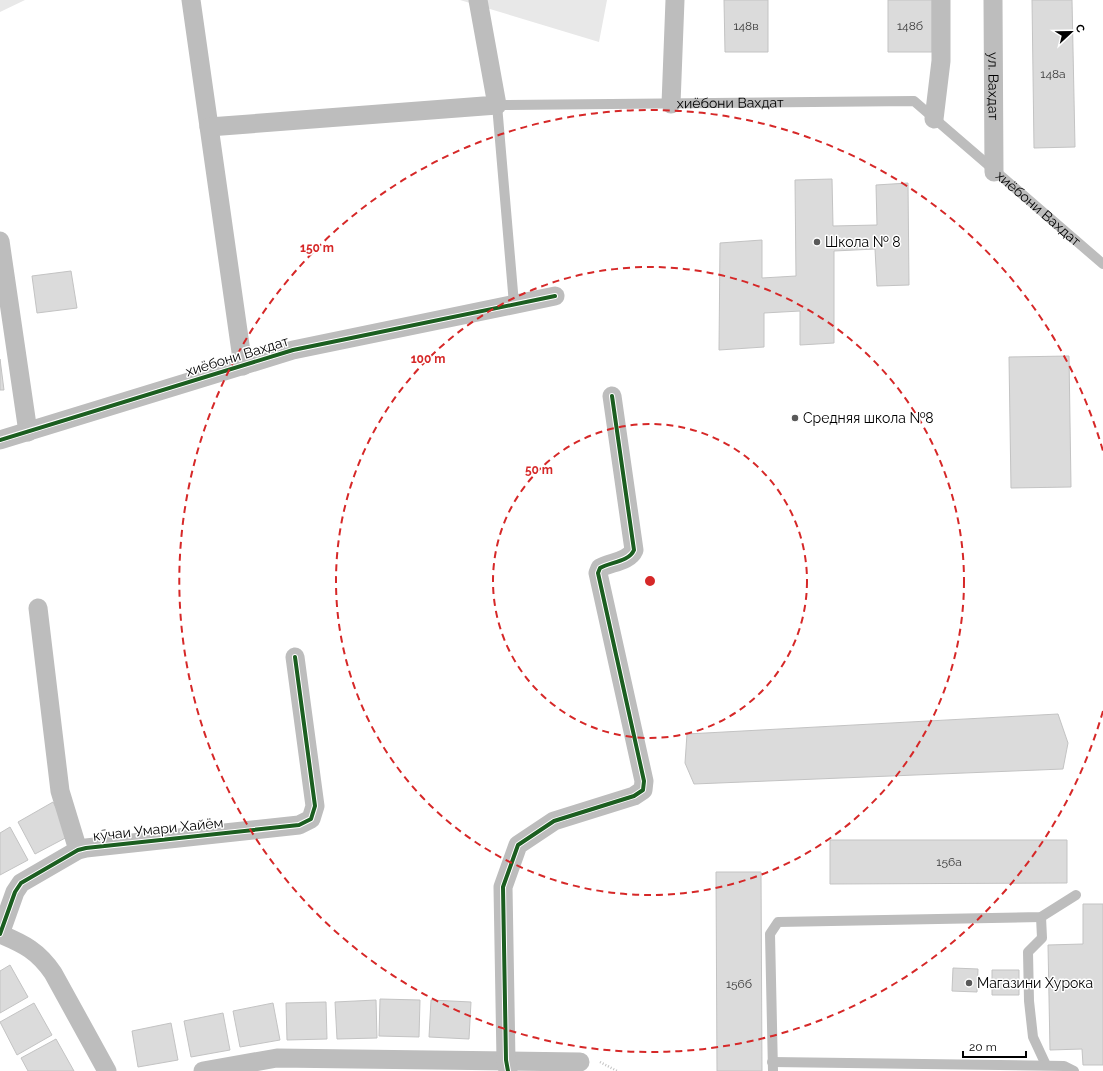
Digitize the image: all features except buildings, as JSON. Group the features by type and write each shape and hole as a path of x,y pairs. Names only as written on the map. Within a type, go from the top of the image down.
{"street":[{"name":"хиёбони Вахдат","path":"191,0 243,366"},
{"path":"209,127 497,106 478,0"},
{"path":"671,104 675,0"},
{"path":"934,119 941,60 941,0"},
{"name":"ул. Вахдат","path":"993,0 994,172"},
{"path":"0,241 28,432"},
{"name":"хиёбони Вахдат","path":"0,440 293,350 554,296"},
{"path":"507,1066 502,887 518,845 554,820 634,796 643,790 644,780 598,573 600,568 627,558 632,555 634,550 612,396"},
{"name":"кӯчаи Умари Хайём","path":"38,608 60,791 78,850"},
{"name":"кӯчаи Умари Хайём","path":"107,1071 53,972 44,960 33,949 0,934 15,892 21,883 78,850 86,848 299,825 311,819 315,806 295,657"},
{"path":"203,1071 277,1058 507,1066 580,1062"}],"lane":[{"name":"хиёбони Вахдат","path":"497,106 914,101 994,172 1103,264"},
{"path":"497,106 514,304"},
{"path":"1074,1071 1064,1066 773,1067 770,934 778,922 1041,917 1076,895"},
{"path":"1041,917 1042,938 1028,952 1029,1001 1033,1037 1046,1066"}],"shaded area":[{"path":"0,0 25,0 0,12"},
{"path":"460,0 607,0 599,42"}],"cycle path":[{"path":"0,440 293,350 555,296"},
{"path":"508,1071 506,1060 503,887 518,845 554,821 634,796 643,790 644,781 598,573 600,568 628,557 634,550 612,396"},
{"path":"0,934 15,892 21,883 78,850 299,825 311,819 315,806 295,657"}],"place":[{"name":"Школа № 8","path":"817,242"},
{"name":"Средняя школа №8","path":"795,418"},
{"name":"Магазини Хурока","path":"969,983"}]}
